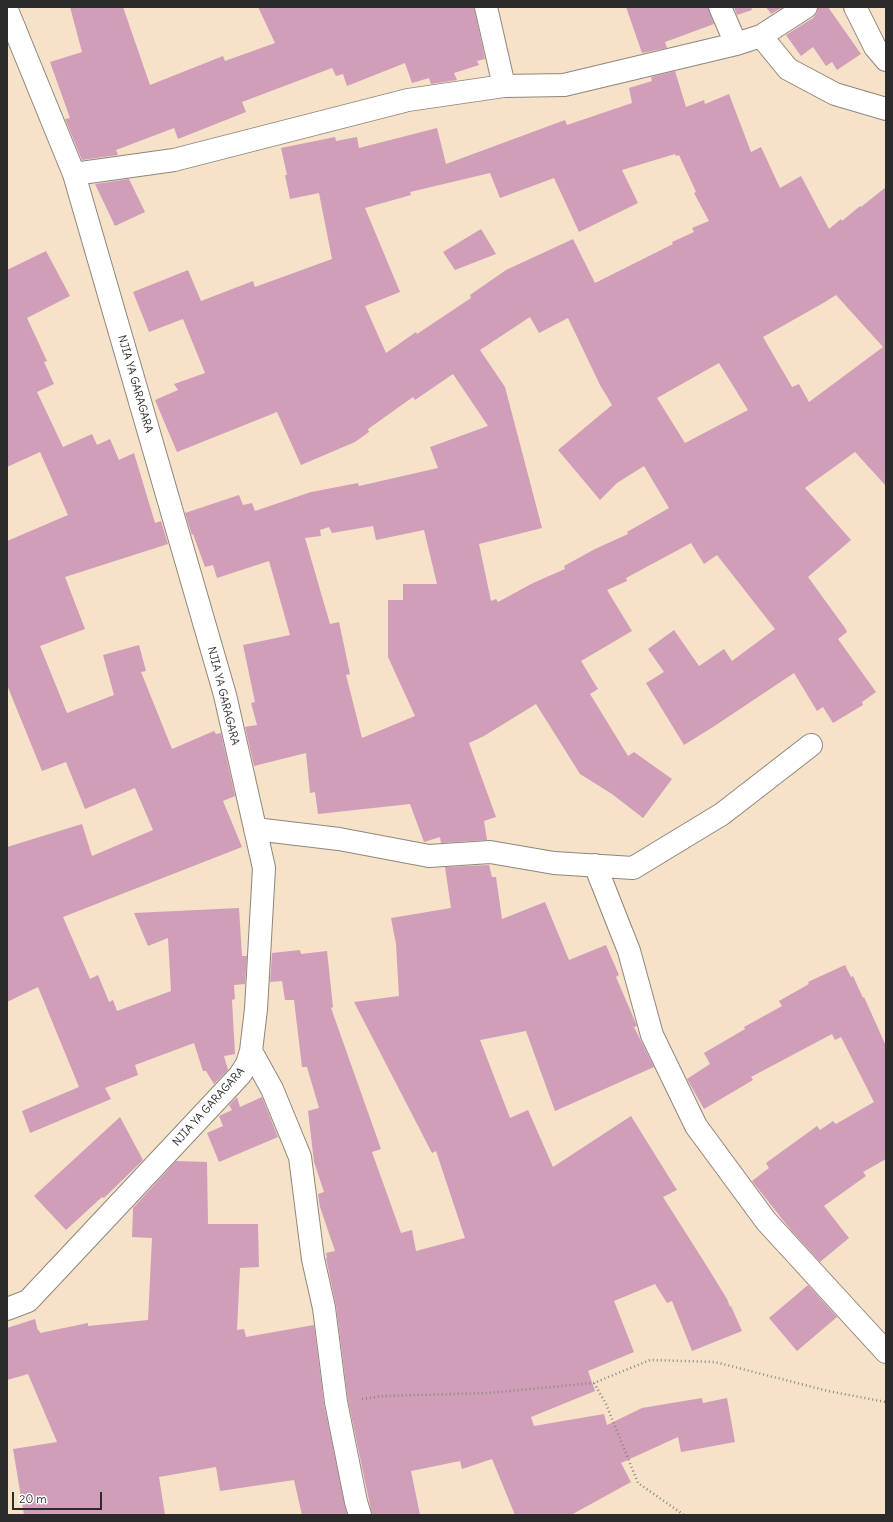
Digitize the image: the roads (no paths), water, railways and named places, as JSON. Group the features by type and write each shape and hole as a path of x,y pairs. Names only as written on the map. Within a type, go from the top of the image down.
{"street":[{"path":"486,7 504,86"},
{"path":"720,7 736,44"},
{"path":"74,174 174,160 408,100 504,86 564,85 736,44 761,36 806,7"},
{"path":"855,7 875,47 886,60"},
{"name":"NJIA YA GARAGARA","path":"7,10 74,174 225,695 264,868 256,1009 251,1051 247,1064 240,1075 28,1301 7,1309"},
{"path":"761,36 788,69 835,94 886,109"},
{"path":"255,830 339,840 429,856 490,852 554,863 632,868 722,814 811,745"},
{"path":"595,865 629,951 652,1035 696,1126 766,1221 886,1352"},
{"path":"251,1051 272,1089 300,1157 313,1259 324,1308 336,1402 356,1502 360,1515"}]}
